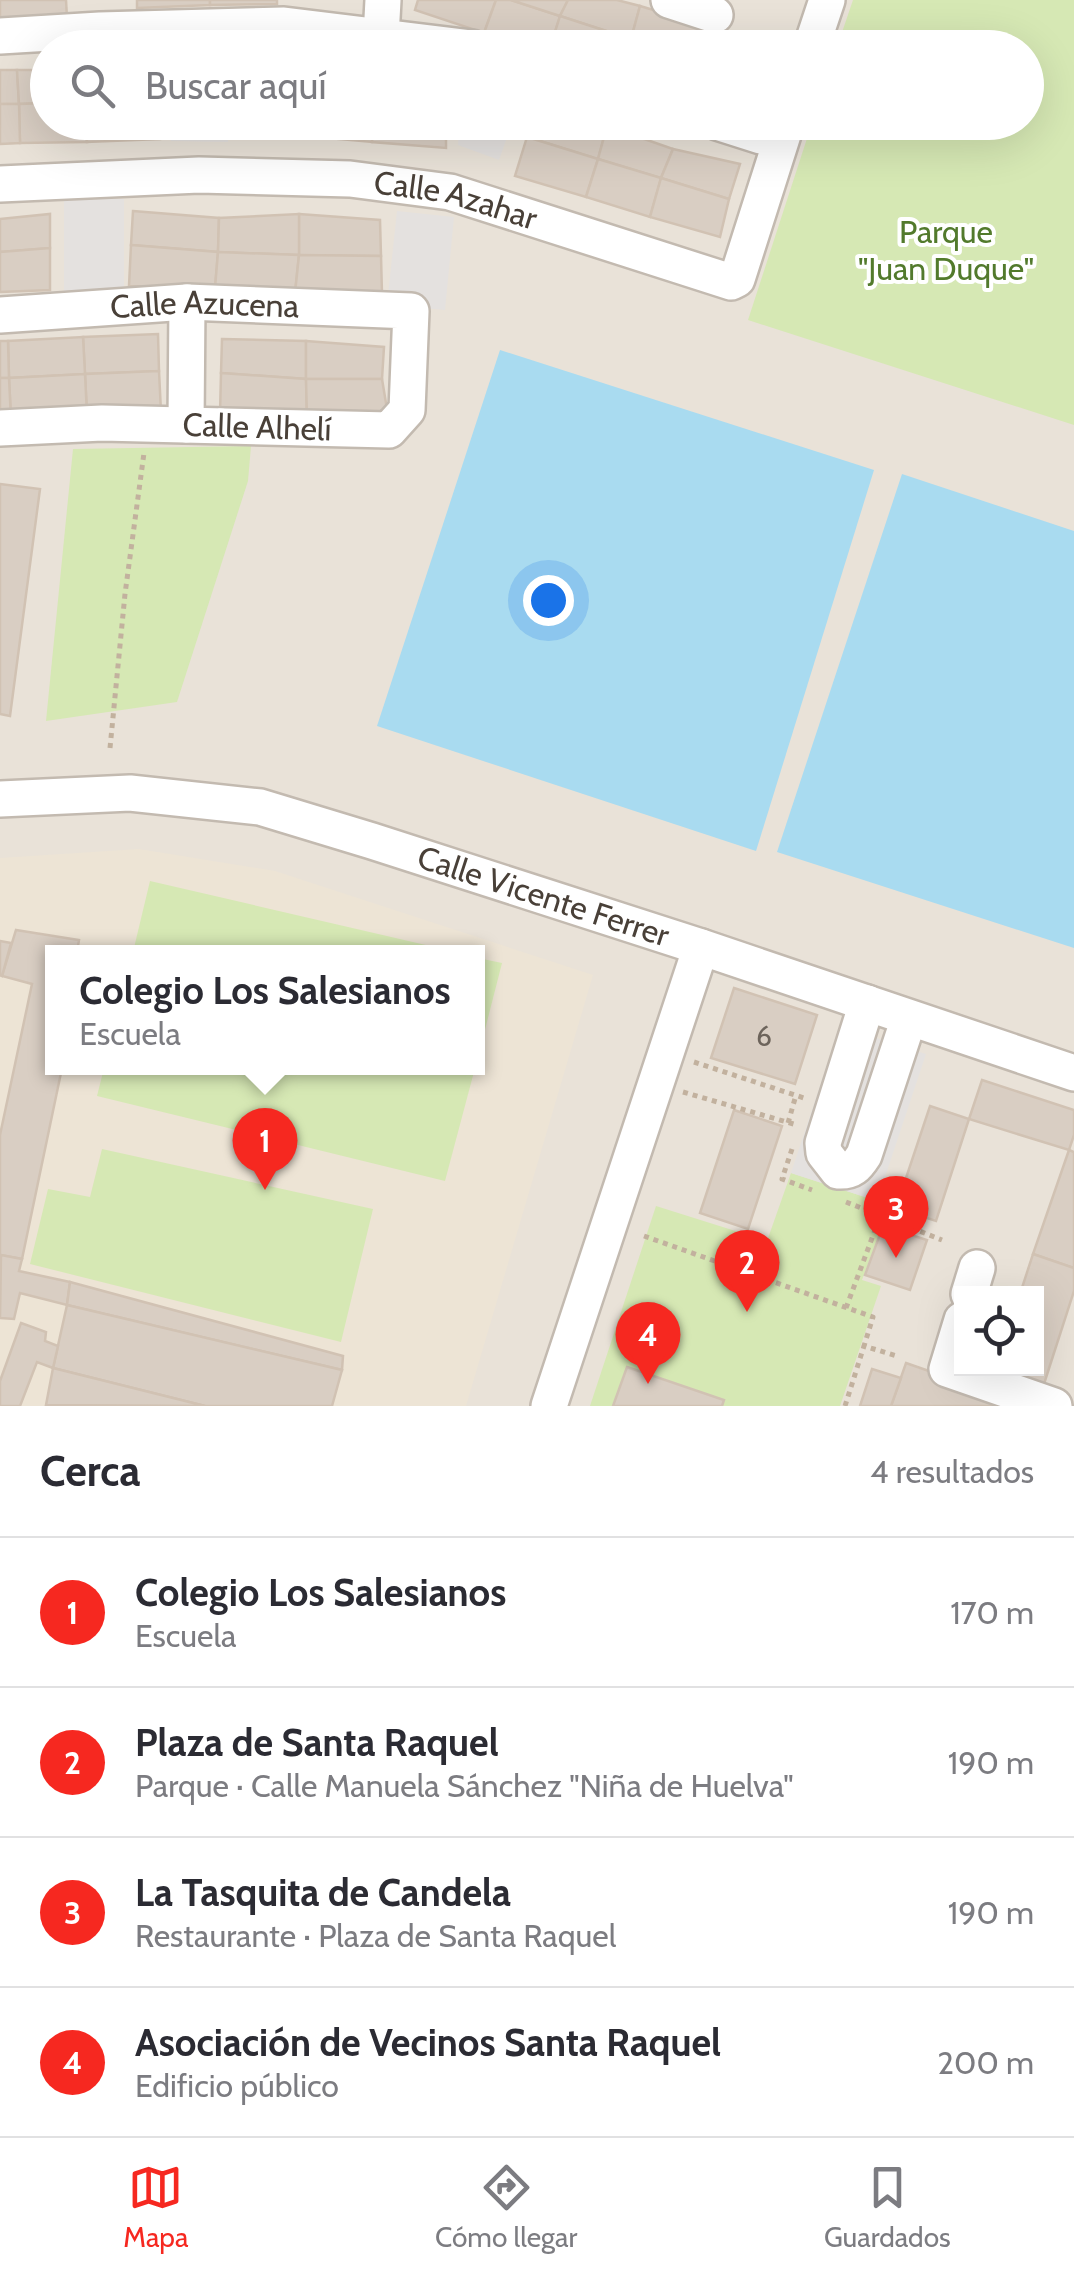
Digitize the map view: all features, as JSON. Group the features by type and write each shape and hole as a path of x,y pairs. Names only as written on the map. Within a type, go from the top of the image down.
{"street":[{"path":"381,30 383,0"},
{"path":"669,0 715,15"},
{"path":"818,30 827,0"},
{"path":"0,36 99,15 328,30"},
{"name":"Calle Azahar","path":"0,184 218,176 350,179 450,192 731,282 737,279 771,140"},
{"path":"186,425 188,302"},
{"name":"Calle Azucena","path":"0,314 188,302 411,312"},
{"name":"Calle Alhelí","path":"0,428 102,423 389,430 407,410 411,312"},
{"name":"Calle Vicente Ferrer","path":"0,799 130,793 260,808 701,947 1074,1073"},
{"path":"549,1406 701,947"},
{"path":"867,1004 823,1144 824,1152 838,1170 847,1172 857,1166 864,1154 909,1018"},
{"path":"954,1348 948,1369 954,1371"},
{"path":"968,1376 1054,1406"}],"path":[{"path":"110,748 124,594 148,424"},
{"path":"661,1068 796,1095 834,1108"},
{"path":"661,1068 799,1126"},
{"path":"788,1123 796,1095"},
{"path":"791,1182 782,1179 793,1144"},
{"path":"846,1308 880,1214 942,1240"},
{"path":"644,1236 873,1317 845,1406"},
{"path":"864,1346 897,1356"}],"shaded area":[{"path":"0,0 1074,0 1074,1406 0,1406"},
{"path":"228,140 228,142 171,141"},
{"path":"458,140 506,140 499,160 458,145"},
{"path":"64,199 124,199 124,301 64,302"},
{"path":"397,211 454,217 445,310 387,305"},
{"path":"139,849 275,871 593,975 466,1406 0,1406 0,858"},
{"path":"840,1026 926,1054 877,1201 791,1173"}],"green space":[{"name":"Parque \"Juan Duque\"","path":"853,0 1074,0 1074,425 748,320 806,140 1044,140 1044,30 843,30"},
{"path":"251,446 248,481 177,702 46,721 73,449"},
{"path":"150,881 426,945 135,945"},
{"path":"485,959 502,963 485,1030"},
{"path":"102,1075 473,1075 445,1181 97,1096"},
{"path":"102,1149 373,1209 341,1342 30,1264 48,1189 90,1197"},
{"path":"791,1173 890,1205 862,1280 881,1286 840,1406 590,1406 656,1206 767,1241"}],"water":[{"path":"500,350 874,470 756,851 377,726"},
{"path":"902,474 1074,531 1074,948 777,852"}],"building":[{"path":"0,0 66,0 67,18 0,20"},
{"path":"137,0 210,0 210,5 137,8"},
{"path":"210,0 277,0 277,4 210,5"},
{"path":"418,0 496,0 485,30 415,10"},
{"path":"496,0 511,0 560,16 556,30 485,30"},
{"path":"511,0 568,0 560,16"},
{"path":"568,0 617,0 640,6 633,30 603,30 560,16"},
{"path":"640,6 711,27 710,30 633,30"},
{"path":"560,16 603,30 556,30"},
{"path":"0,70 17,70 19,104 0,104"},
{"path":"17,70 30,70 30,104 19,104"},
{"path":"0,104 19,104 20,143 0,144"},
{"path":"19,104 30,104 30,140 87,142 20,143"},
{"path":"446,140 446,148 372,142"},
{"path":"526,140 598,159 586,197 515,176"},
{"path":"537,140 603,140 598,159"},
{"path":"603,140 647,140 673,149 661,178 598,159"},
{"path":"673,149 740,164 729,199 661,178"},
{"path":"598,159 661,178 650,217 586,197"},
{"path":"661,178 729,199 720,237 650,217"},
{"path":"133,211 219,218 218,252 131,245"},
{"path":"50,214 50,248 0,252 0,219"},
{"path":"299,214 380,220 381,256 299,255"},
{"path":"299,214 299,255 218,252 219,218"},
{"path":"131,245 218,252 215,288 129,286"},
{"path":"50,248 50,290 0,292 0,252"},
{"path":"218,252 299,255 295,293 215,288"},
{"path":"299,255 381,256 382,294 295,293"},
{"path":"158,334 159,371 85,374 83,337"},
{"path":"83,337 85,374 9,378 8,341"},
{"path":"222,339 306,341 306,379 221,373"},
{"path":"0,341 8,341 9,378 0,378"},
{"path":"306,341 384,347 382,379 306,379"},
{"path":"159,371 161,412 87,415 85,374"},
{"path":"221,373 306,379 307,418 220,414"},
{"path":"85,374 87,415 11,419 9,378"},
{"path":"0,378 9,378 11,419 0,419"},
{"path":"306,379 382,379 388,415 307,418"},
{"path":"0,484 40,489 10,716 0,714"},
{"path":"16,930 79,940 78,945 45,945 45,1075 61,1075 22,1259 0,1255 0,1135 32,984 2,976"},
{"path":"0,941 11,943 2,976 0,975"},
{"path":"734,988 817,1015 795,1084 711,1058"},
{"path":"982,1080 1074,1110 1074,1135 1069,1150 969,1119"},
{"path":"930,1106 969,1119 936,1221 896,1208"},
{"path":"734,1110 782,1126 748,1229 700,1213"},
{"path":"1069,1150 1074,1152 1074,1268 1033,1254"},
{"path":"883,1226 927,1240 910,1290 865,1275"},
{"path":"1033,1254 1074,1268 1074,1291 1043,1387 1016,1376 1044,1376 1044,1286 1023,1286"},
{"path":"1,1255 22,1259 19,1271 70,1282 67,1305 20,1293 14,1319 0,1318"},
{"path":"70,1282 343,1356 342,1370 67,1305"},
{"path":"67,1305 342,1370 332,1406 205,1406 53,1368"},
{"path":"21,1323 46,1332 45,1341 58,1346 53,1368 37,1362 20,1406 0,1406 0,1381"},
{"path":"906,1363 1018,1402 1016,1406 891,1406"},
{"path":"627,1367 724,1400 722,1406 613,1406"},
{"path":"53,1368 205,1406 46,1405"},
{"path":"872,1369 901,1378 891,1406 860,1406"}],"place":[{"name":"Colegio Los Salesianos","path":"265,1190"},
{"name":"La Tasquita de Candela","path":"896,1258"},
{"name":"Plaza de Santa Raquel","path":"747,1312"},
{"name":"Asociación de Vecinos Santa Raquel","path":"648,1384"}]}
